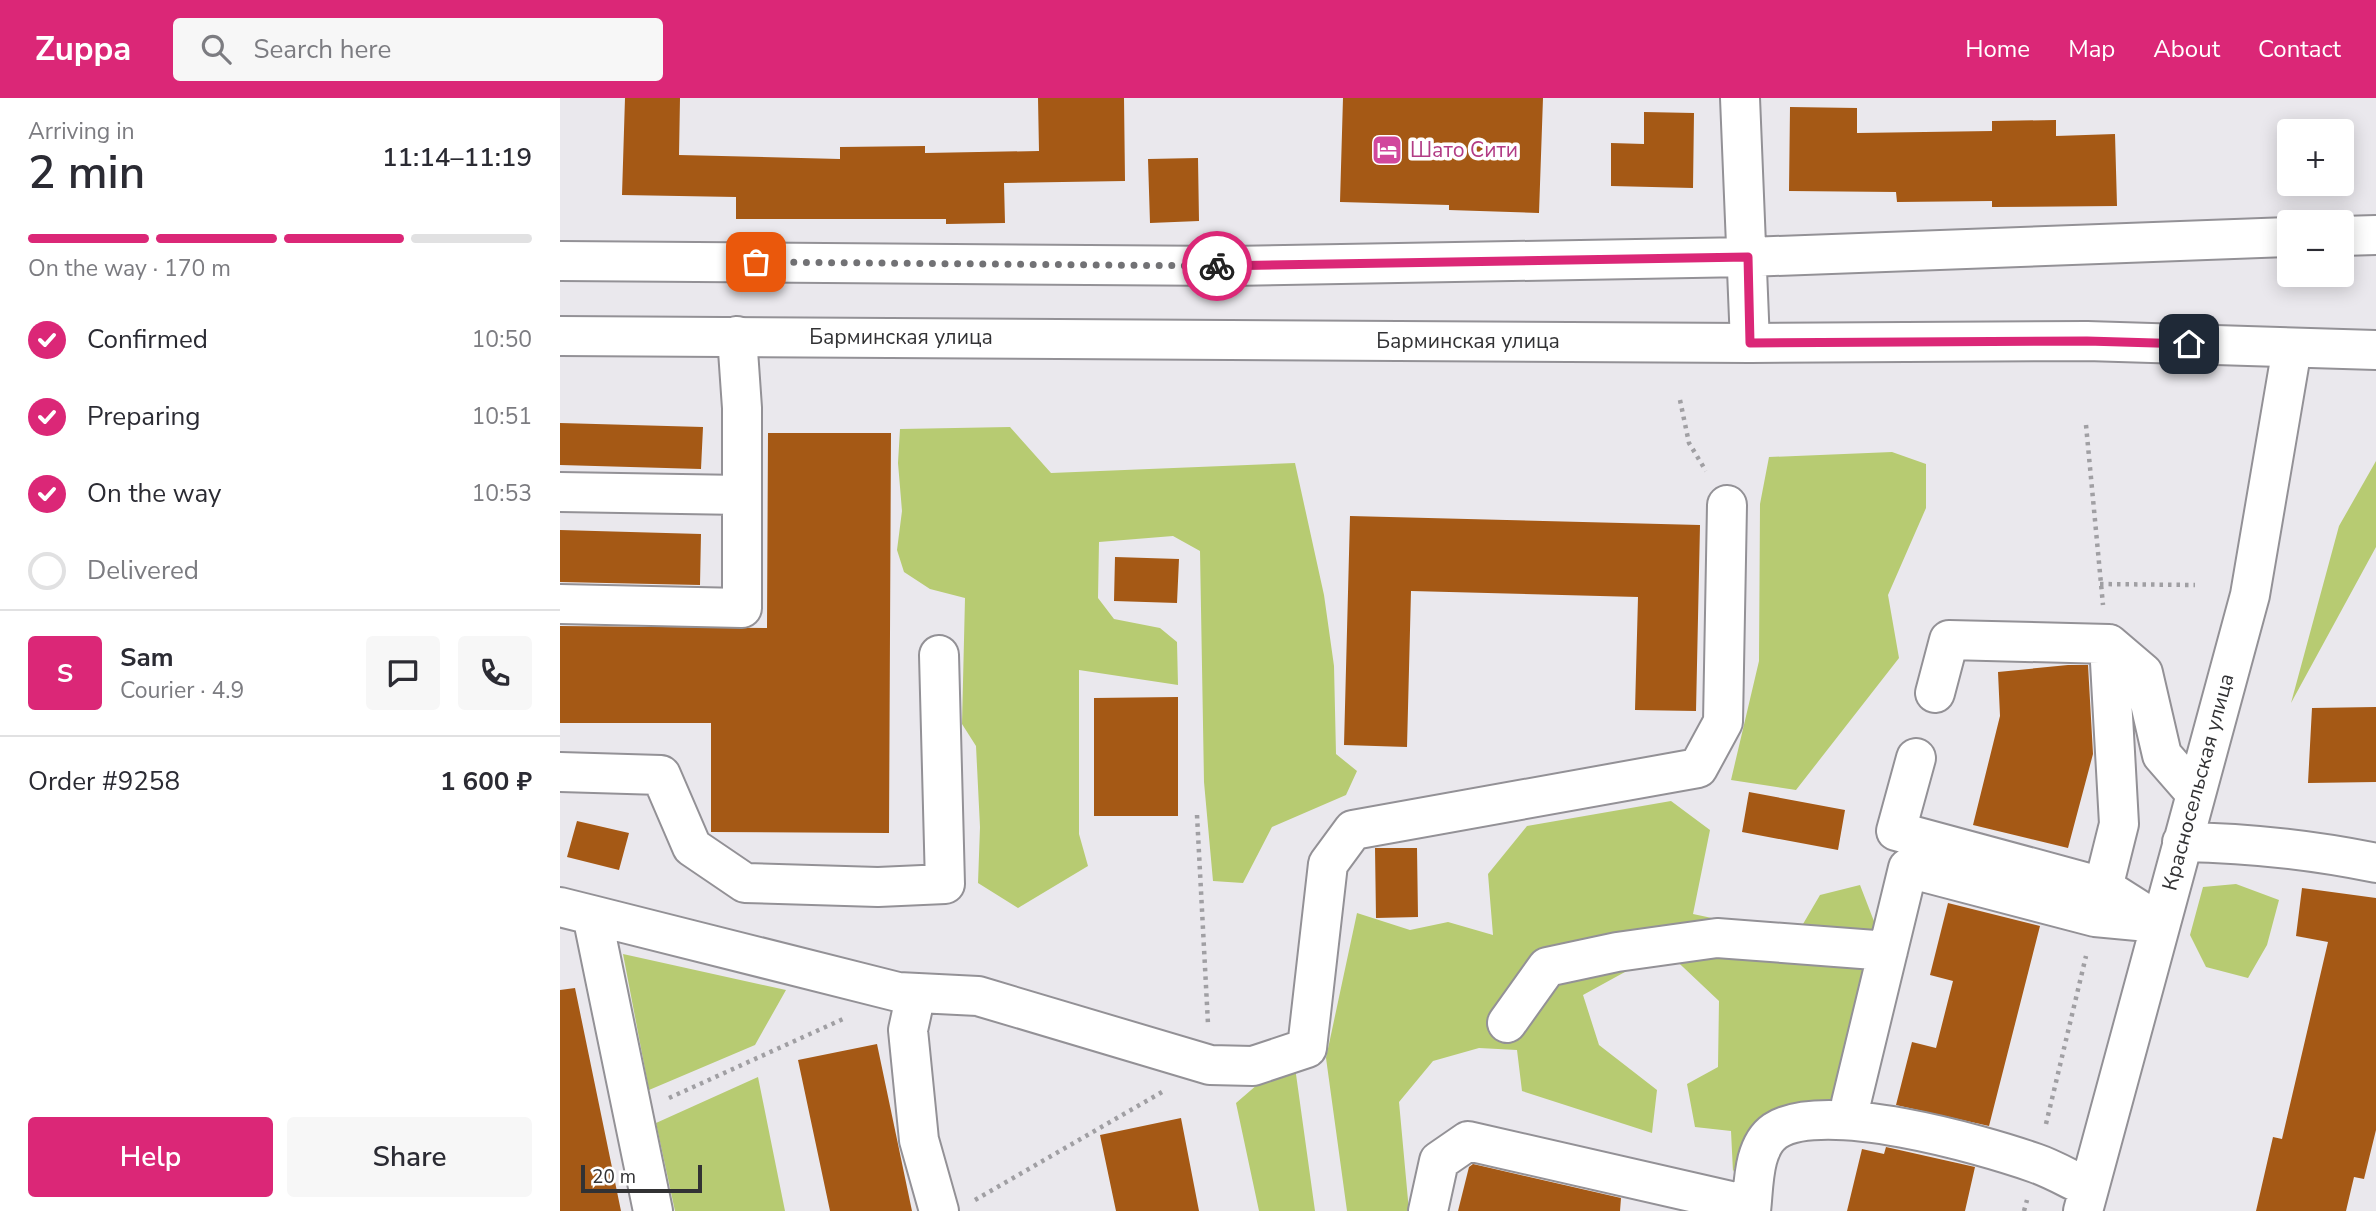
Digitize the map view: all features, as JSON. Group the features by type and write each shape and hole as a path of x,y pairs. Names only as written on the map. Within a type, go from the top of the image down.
{"main road":[{"path":"1740,98 1750,343"},
{"path":"2354,236 2376,235"},
{"path":"560,261 1231,266 1748,257 2277,237"},
{"name":"Барминская улица","path":"560,336 1750,343 2087,341 2376,350"},
{"path":"560,604 742,608 743,408 737,336"},
{"name":"Красносельская улица","path":"2086,1199 2250,595 2292,348"},
{"path":"560,492 742,495"},
{"path":"653,1211 633,1114 576,911 907,992 978,996 1210,1065 1254,1066 1307,1048 1328,864 1353,830 1698,768 1723,722 1727,505"},
{"path":"1935,693 1949,640 2109,644 2143,673 2162,755 2196,794"},
{"path":"2099,902 2119,824 2109,644"},
{"path":"560,772 661,775 692,847 744,883 878,887 945,884 939,655"},
{"path":"1916,758 1896,831 2160,923"},
{"path":"2182,842 2232,843 2325,853 2376,863"},
{"path":"1851,1103 1908,868 2099,902"},
{"path":"1507,1023 1547,967 1618,952 1717,938 1888,951"},
{"path":"907,992 919,1140 939,1211"},
{"path":"1428,1211 1439,1161 1468,1141 1743,1207 1756,1160 1773,1132 1800,1120 1895,1125 2036,1163 2086,1199"}],"path":[{"path":"1679,400 1689,443 1727,505"},
{"path":"2086,425 2100,584 2109,644"},
{"path":"2100,584 2194,585"},
{"path":"2024,1211 2099,902"},
{"path":"633,1114 907,992"}],"green space":[{"path":"1010,427 1051,473 1295,463 1324,595 1334,666 1336,754 1357,771 1346,795 1272,827 1243,883 1213,881 1204,782 1200,551 1173,536 1099,542 1098,598 1114,619 1160,628 1177,642 1178,685 1079,670 1079,834 1088,866 1018,908 978,883 980,827 976,746 962,724 965,598 930,589 904,572 897,550 902,511 898,463 900,429"},
{"path":"1892,452 1926,464 1926,508 1888,595 1899,658 1796,790 1731,780 1759,661 1760,504 1769,457"},
{"path":"2376,461 2376,547 2291,703 2339,526"},
{"path":"1671,801 1710,830 1693,914 1796,936 1820,895 1860,885 1897,981 1872,1104 1804,1106 1769,1112 1751,1131 1733,1172 1731,1131 1695,1127 1687,1084 1718,1067 1719,1001 1665,950 1583,995 1599,1045 1657,1090 1652,1133 1522,1091 1517,1050 1479,1048 1433,1061 1399,1102 1409,1211 1347,1211 1326,1058 1357,913 1410,930 1448,922 1493,935 1488,874 1527,826"},
{"path":"2236,884 2279,900 2267,945 2248,978 2206,967 2190,935 2203,887"},
{"path":"623,954 786,990 755,1045 649,1090"},
{"path":"1295,1067 1315,1211 1259,1211 1236,1103 1272,1072"},
{"path":"758,1077 785,1211 675,1211 656,1123"}],"building":[{"path":"625,98 680,98 679,155 840,159 840,147 925,146 925,153 1039,151 1038,98 1124,98 1125,181 1004,183 1005,223 946,224 946,219 736,219 736,197 622,195"},
{"path":"1343,98 1543,98 1539,213 1449,210 1449,205 1340,202"},
{"path":"1790,107 1857,108 1857,133 1992,131 1992,121 2056,120 2056,136 2115,134 2117,206 1992,207 1992,201 1897,202 1896,192 1789,191"},
{"path":"1644,112 1694,113 1693,188 1611,186 1611,143 1644,144"},
{"path":"1198,158 1199,221 1150,223 1148,159"},
{"path":"560,423 703,427 701,469 560,465"},
{"path":"768,433 891,433 889,833 711,832 711,723 560,723 560,626 767,628"},
{"path":"1350,516 1700,525 1696,711 1635,710 1638,597 1411,591 1407,747 1344,745"},
{"path":"560,530 701,534 700,585 560,582"},
{"path":"1115,557 1179,559 1177,603 1114,601"},
{"path":"2088,665 2093,754 2068,848 1973,825 2000,716 1998,672"},
{"path":"1178,697 1178,816 1094,816 1094,698"},
{"path":"2376,707 2376,782 2308,783 2312,708"},
{"path":"1749,792 1845,810 1838,850 1742,832"},
{"path":"577,821 629,833 619,870 567,857"},
{"path":"1375,848 1417,848 1418,917 1376,918"},
{"path":"2302,888 2376,898 2376,1130 2364,1179 2354,1177 2346,1211 2256,1211 2273,1137 2282,1139 2328,942 2296,936"},
{"path":"1948,903 2040,926 1989,1126 1896,1105 1912,1042 1936,1048 1953,981 1930,975"},
{"path":"575,988 621,1211 560,1211 560,990"},
{"path":"877,1044 912,1211 830,1211 798,1060"},
{"path":"1181,1118 1199,1211 1116,1211 1100,1135"},
{"path":"1886,1147 1975,1167 1965,1211 1847,1211 1862,1149 1884,1154"},
{"path":"1473,1164 1621,1198 1620,1211 1458,1211 1469,1167"}],"way so far":[{"path":"756,262 1217,266"}],"place":[{"name":"Шато Сити","path":"1387,150"}],"route":[{"path":"1217,266 1748,257 1750,343 2087,341 2189,344"}]}
